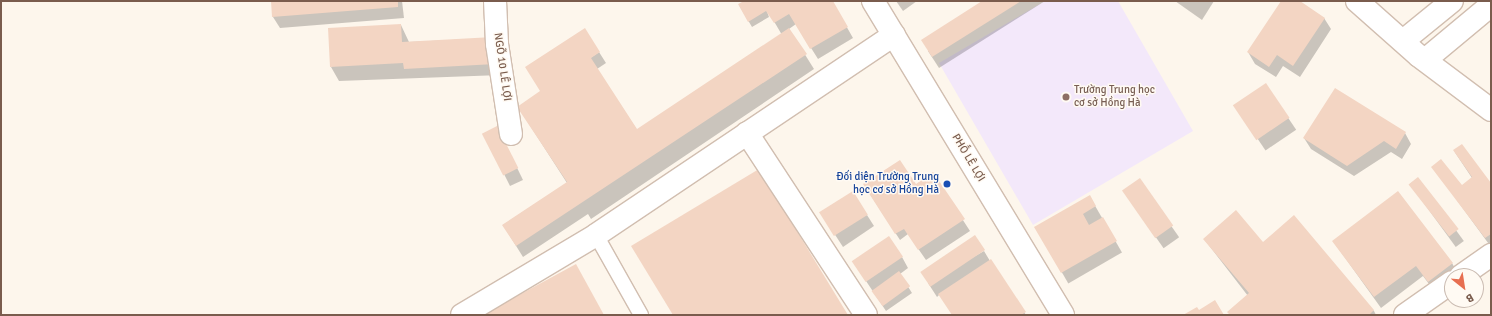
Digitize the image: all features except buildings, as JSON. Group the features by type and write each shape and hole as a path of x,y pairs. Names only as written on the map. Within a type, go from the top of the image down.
{"street":[{"name":"NGÕ 10 LÊ LỢI","path":"495,1 497,44 511,134"},
{"name":"PHỐ LÊ LỢI","path":"873,1 1063,315"},
{"path":"1357,1 1425,60 1491,110"},
{"path":"1403,41 1452,1"},
{"path":"1425,60 1491,6"},
{"path":"462,315 596,235 894,35"},
{"path":"747,133 866,315"},
{"path":"1472,268 1491,255"},
{"path":"1405,315 1444,288"}],"lane":[{"path":"596,235 641,315"}],"shaded area":[{"name":"Trường Trung học cơ sở Hồng Hà","path":"1045,1 1118,1 1193,131 1033,225 939,63"}],"place":[{"name":"Trường Trung học cơ sở Hồng Hà","path":"1066,97"},
{"name":"Đối diện Trường Trung học cơ sở Hồng Hà","path":"947,184"}]}
